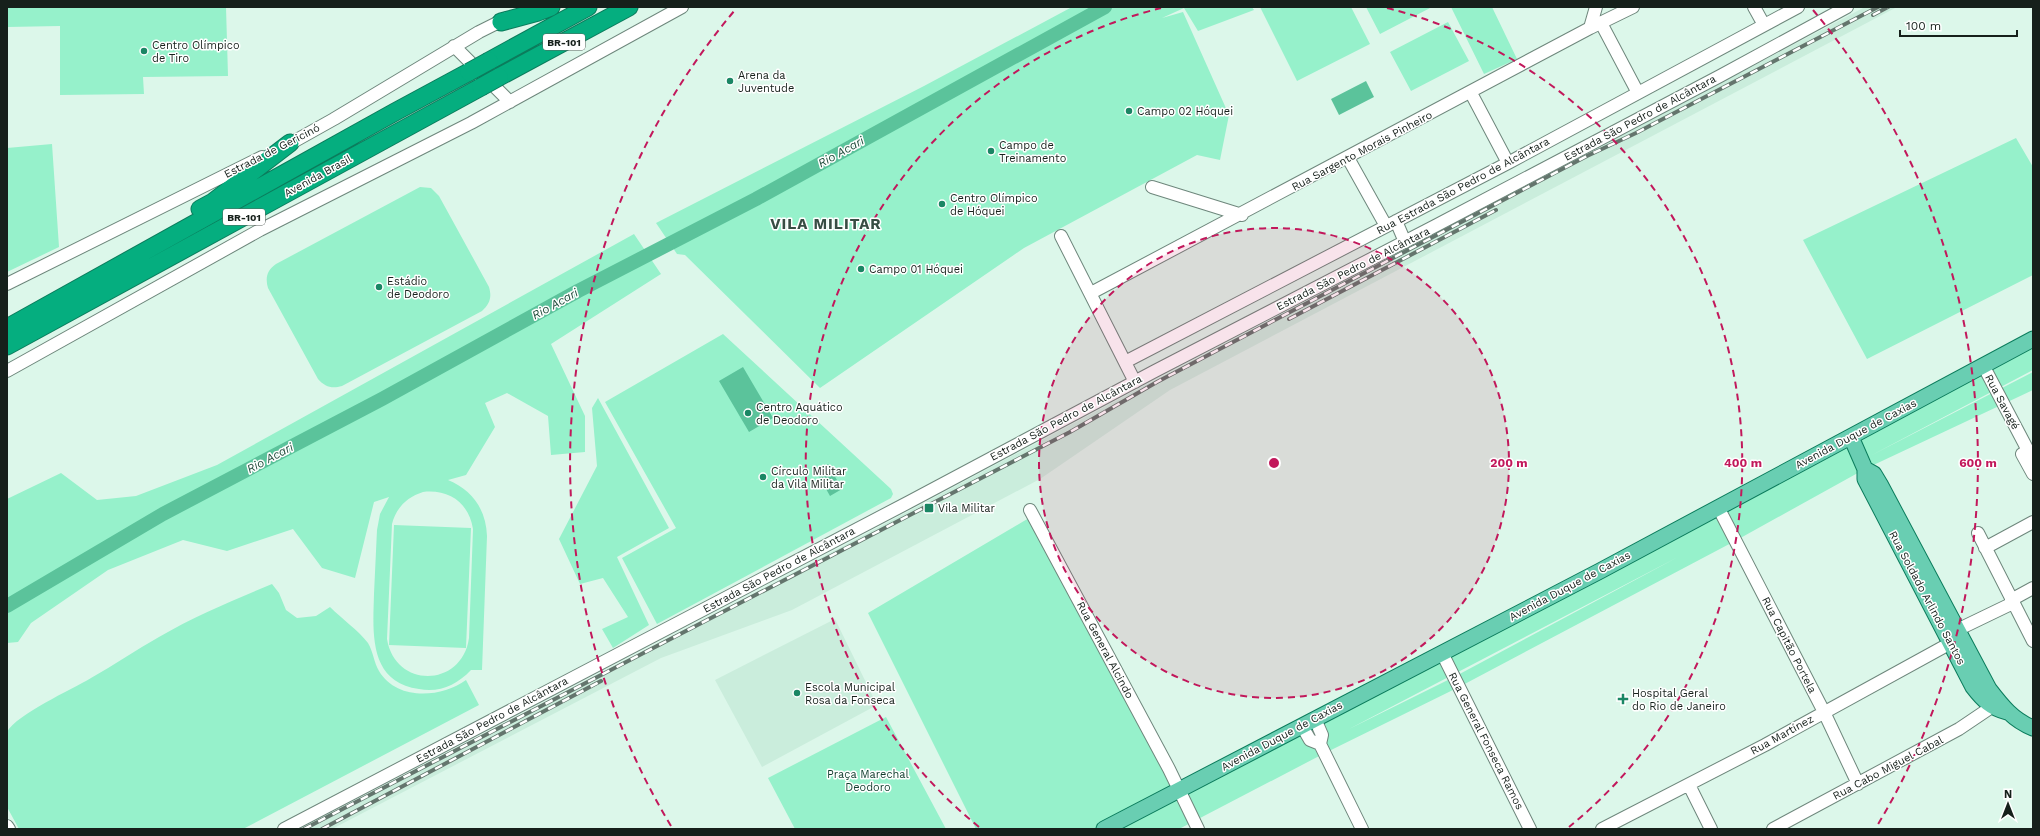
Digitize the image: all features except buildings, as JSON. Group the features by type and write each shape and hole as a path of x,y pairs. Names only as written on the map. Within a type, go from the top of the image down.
{"highway":[{"path":"501,22 538,12 550,7"},
{"name":"Avenida Brasil","path":"7,328 588,7"},
{"name":"Avenida Brasil","path":"7,346 629,7"},
{"path":"58,299 68,287 214,202 290,144"}],"main road":[{"name":"Avenida Duque de Caxias","path":"1104,829 1442,653 2033,339"},
{"name":"Rua Soldado Arlindo Santos","path":"1850,437 1865,469 1874,474 1956,637 2003,710"},
{"path":"2003,710 2033,728"}],"street":[{"name":"Estrada de Gericinó","path":"7,284 290,144 454,46 530,7"},
{"path":"7,371 260,230 510,102 682,7"},
{"path":"1590,28 1596,7"},
{"name":"Rua Sargento Morais Pinheiro","path":"1091,294 1471,93 1590,28 1633,7"},
{"path":"1754,7 1764,25"},
{"name":"Rua Estrada São Pedro de Alcântara","path":"1125,362 1508,163 1798,7"},
{"name":"Estrada São Pedro de Alcântara","path":"284,829 1135,382 1405,242 1706,83 1843,8"},
{"path":"1602,23 1638,93"},
{"path":"454,46 510,102"},
{"path":"1471,93 1508,163"},
{"path":"1348,158 1391,224 1405,242"},
{"path":"1152,187 1242,214"},
{"path":"1061,236 1135,382"},
{"name":"Rua Savagé","path":"1983,366 1993,393 2031,460 2033,474"},
{"name":"Rua Capitão Portela","path":"1718,507 1824,712 1858,784"},
{"name":"Rua General Alcindo","path":"1030,510 1179,789 1198,829"},
{"path":"1985,548 2033,522"},
{"path":"1978,533 2033,641"},
{"name":"Rua Martínez","path":"1602,829 1689,785 1824,712 1956,637 2033,588"},
{"name":"Rua General Fonseca Ramos","path":"1442,653 1530,829"},
{"name":"Rua Cabo Miguel Cabal","path":"1773,829 1960,729 2003,710"},
{"path":"1309,723 1322,735 1320,744 1362,829"},
{"path":"1689,785 1711,829"}],"shaded area":[{"path":"1865,7 1897,7 1170,390 1040,479 792,610 661,658 332,829 300,829 678,634 1136,390"},
{"path":"1366,81 1374,97 1339,115 1331,99"},
{"path":"743,367 773,418 749,432 719,381"},
{"path":"828,464 842,489 830,496 816,471"},
{"name":"Escola Municipal Rosa da Fonseca","path":"835,619 877,705 762,767 715,680"}],"green space":[{"name":"Centro Olímpico de Tiro","path":"7,7 226,7 228,76 143,77 144,94 60,95 60,26 7,27"},
{"name":"Centro Olímpico de Hóquei","path":"1072,7 1252,7 1254,10 1198,31 1184,8 1162,18 1183,12 1229,115 1220,160 1197,155 1024,248 820,388 685,255 677,254 656,223 924,86"},
{"path":"1260,7 1351,7 1370,44 1297,81"},
{"path":"1366,7 1432,7 1380,34"},
{"path":"1451,7 1492,7 1517,59 1484,74"},
{"path":"1448,22 1469,61 1411,91 1390,52"},
{"path":"2016,138 2033,167 2033,275 1867,359 1803,240"},
{"path":"52,144 59,247 7,272 7,148"},
{"name":"Estádio de Deodoro","path":"420,187 431,188 439,196 489,287 489,303 482,311 342,386 326,386 318,379 268,288 267,278 269,272 276,264"},
{"path":"634,234 661,274 551,344 585,416 585,452 551,455 548,416 507,393 485,403 495,427 466,475 448,480 457,484 471,495 481,509 487,536 482,670 471,670 454,684 441,689 426,690 402,684 390,677 382,666 377,653 373,624 377,530 380,514 389,497 374,502 355,578 322,568 293,529 227,551 183,540 108,570 31,623 18,642 7,643 7,499 61,473 97,500 136,496 217,465","holes":["423,492 432,492 449,496 462,505 471,520 473,529 469,638 464,654 454,666 442,673 428,676 415,674 402,667 393,655 387,639 392,524 399,508 407,500"]},
{"name":"Círculo Militar da Vila Militar","path":"723,334 891,489 893,494 891,498 657,624 622,558 676,528 605,402"},
{"path":"2033,341 2033,370 1870,456 2033,372 2033,390 1865,469 1735,541 1459,687 1325,753 1179,829 976,829 868,613 1034,515 1179,788","holes":["1678,557 1454,677 1349,729"]},
{"path":"598,398 669,528 617,557 649,625 613,648 602,629 628,617 603,578 580,584 559,539 597,466 592,408"},
{"path":"394,525 471,528 466,648 389,645"},
{"path":"272,584 279,593 286,610 297,618 316,616 330,607 368,643 379,671 387,681 397,688 420,694 432,693 456,686 466,680 479,705 243,829 19,829 7,807 7,732 13,725 33,710 91,678 173,629"},
{"name":"Praça Marechal Deodoro","path":"886,717 946,829 795,829 768,778"}],"waterway":[{"name":"Rio Acari","path":"7,606 163,514 382,399 578,291 756,199 1105,7"}],"railway":[{"path":"304,829 1070,432 1157,382 1587,156 1636,133 1878,7"},
{"path":"1873,15 1888,7"},
{"path":"1289,319 1496,210"},
{"path":"322,829 601,681"}],"place":[{"name":"Centro Olímpico de Tiro","path":"144,51"},
{"name":"Arena da Juventude","path":"730,81"},
{"name":"Campo 02 Hóquei","path":"1129,111"},
{"name":"Campo de Treinamento","path":"991,151"},
{"name":"Centro Olímpico de Hóquei","path":"942,204"},
{"name":"Campo 01 Hóquei","path":"861,269"},
{"name":"Estádio de Deodoro","path":"379,287"},
{"name":"Centro Aquático de Deodoro","path":"748,413"},
{"name":"Círculo Militar da Vila Militar","path":"763,477"},
{"name":"Vila Militar","path":"929,508"},
{"name":"Escola Municipal Rosa da Fonseca","path":"797,693"},
{"name":"Hospital Geral do Rio de Janeiro","path":"1623,699"}],"district":[{"name":"VILA MILITAR","path":"826,224"}]}
